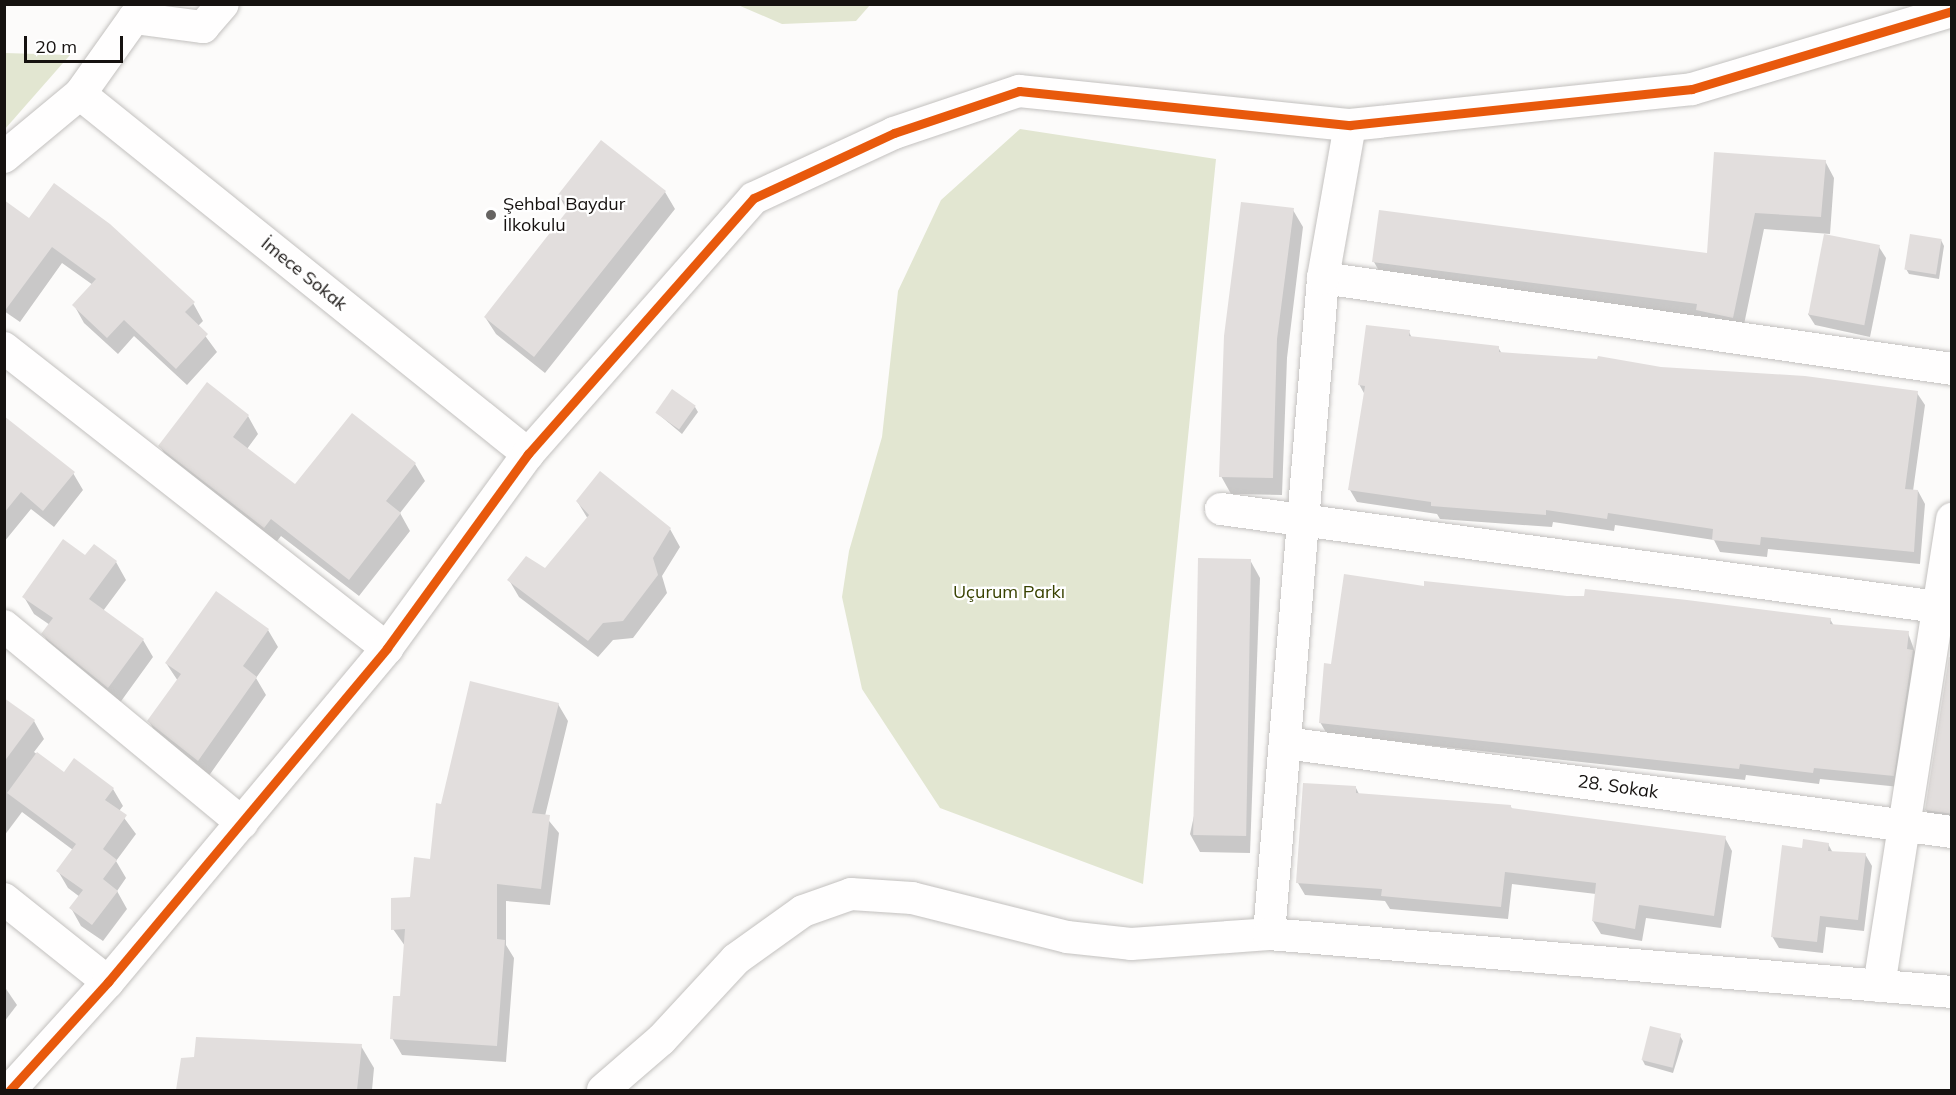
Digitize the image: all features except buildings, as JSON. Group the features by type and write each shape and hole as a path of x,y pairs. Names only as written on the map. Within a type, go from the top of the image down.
{"street":[{"path":"4,157 80,94 134,18 203,27 223,4"},
{"path":"10,1090 108,982 387,648 528,454 754,198 894,133 1019,91 1350,125 1692,88 1952,11"},
{"name":"İmece Sokak","path":"80,94 528,454"},
{"path":"1269,934 1323,278 1350,125"},
{"path":"1323,278 1952,369"},
{"path":"7,354 387,648"},
{"path":"1221,509 1946,608"},
{"path":"1879,986 1901,825 1946,608 1952,519"},
{"path":"4,626 242,823"},
{"name":"28. Sokak","path":"1285,743 1952,832"},
{"path":"603,1090 661,1040 736,959 803,911 851,894 912,898 1067,937 1131,944 1269,934 1952,992"},
{"path":"4,899 108,982"}],"green space":[{"path":"738,5 870,5 856,21 782,24"},
{"path":"4,53 70,55 5,129"},
{"name":"Uçurum Parkı","path":"1020,129 1216,159 1143,884 940,808 862,689 842,597 849,551 882,437 898,291 941,200"}],"cycle path":[{"path":"10,1090 108,982 387,648 528,454 754,198 894,133 1019,91 1350,125 1692,89 1952,11"}],"place":[{"name":"Şehbal Baydur İlkokulu","path":"491,215"}]}
